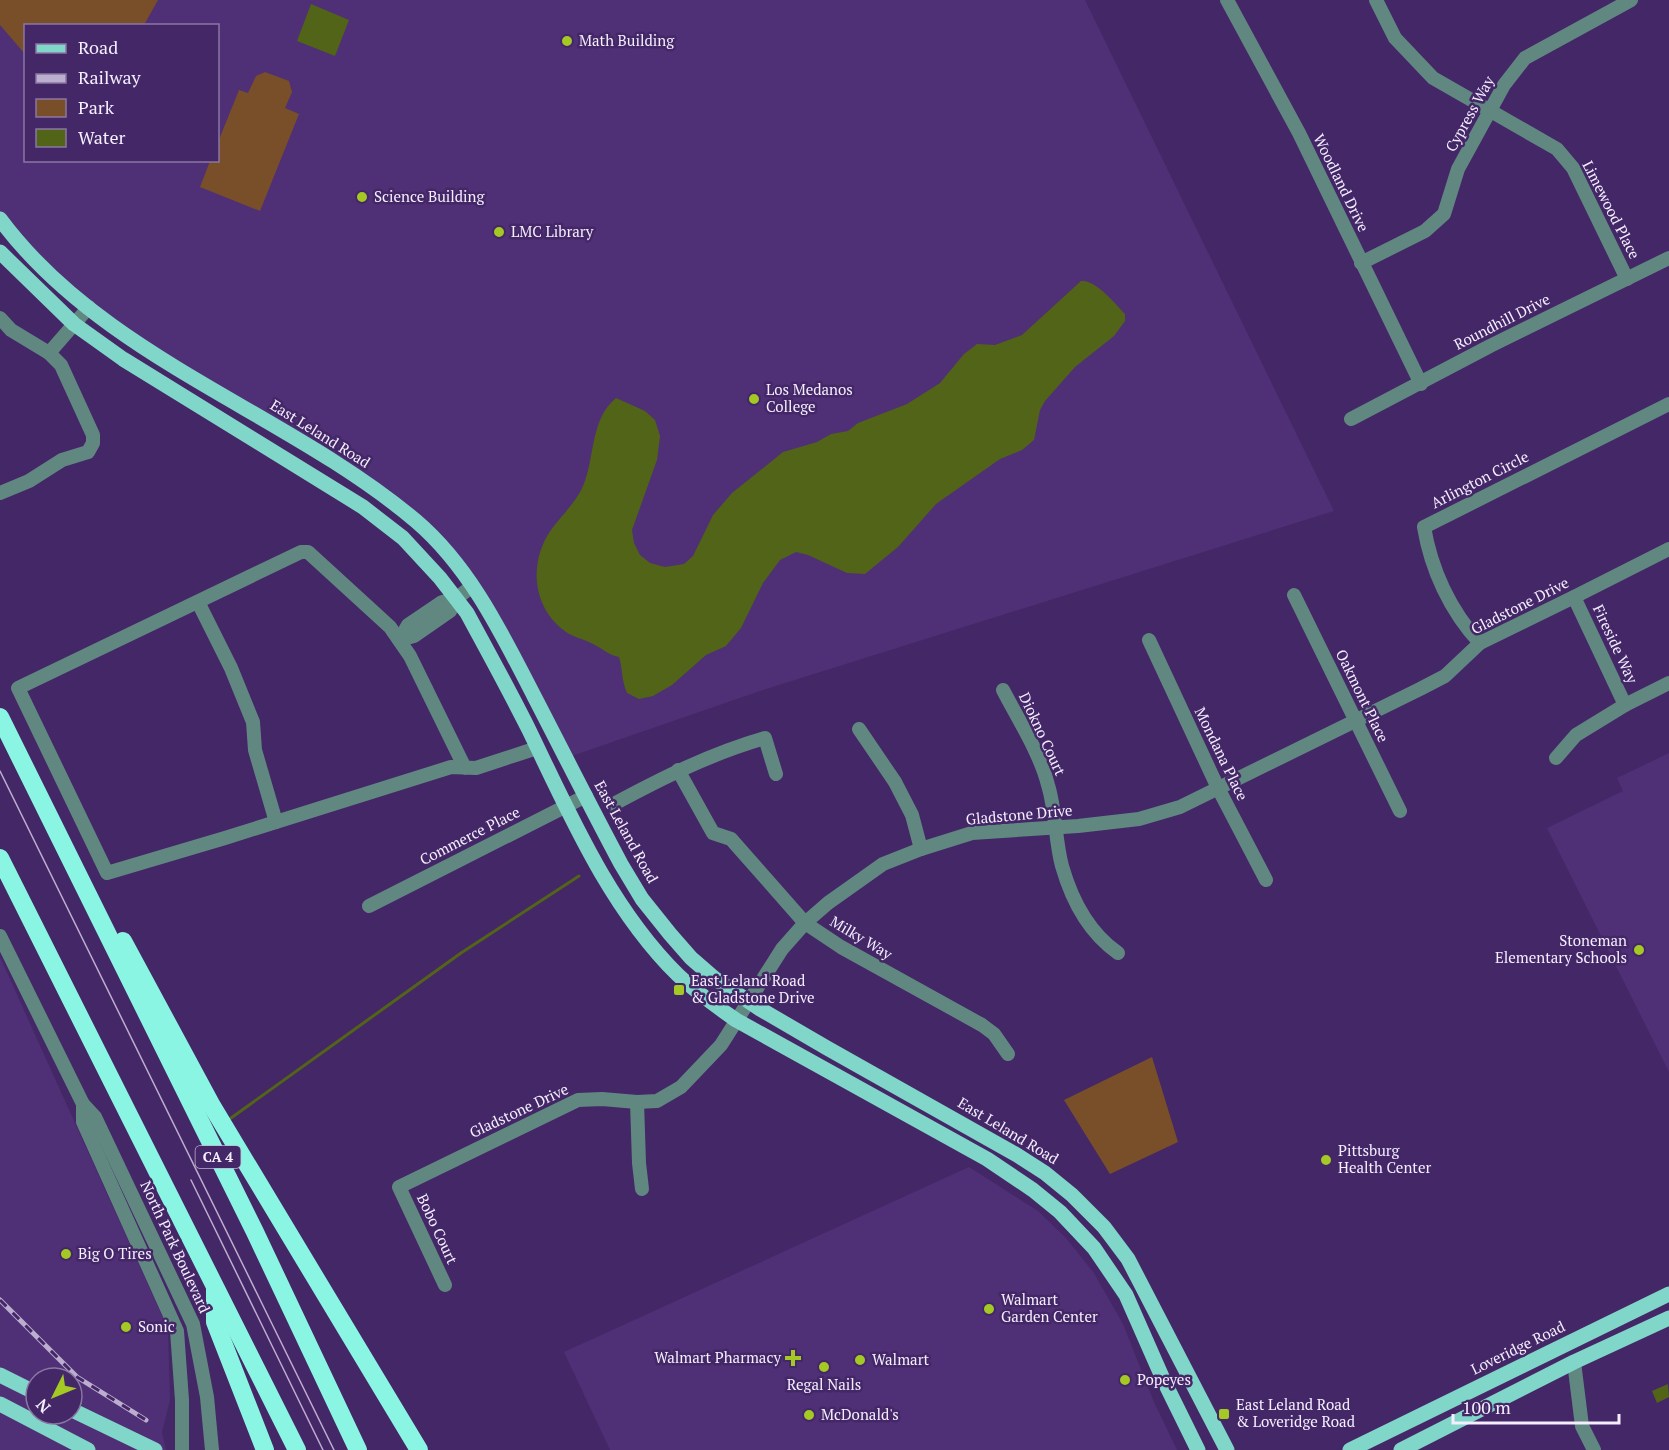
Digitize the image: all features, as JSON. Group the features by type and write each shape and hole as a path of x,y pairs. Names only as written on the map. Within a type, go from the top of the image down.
{"highway":[{"name":"CA 4","path":"0,717 255,1232 358,1450"},
{"path":"0,858 297,1450"},
{"path":"73,867 99,895 212,1106 419,1450"},
{"path":"215,1284 215,1322 265,1450"}],"main road":[{"name":"East Leland Road","path":"0,219 19,244 58,284 89,307 143,346 373,487 418,523 455,563 487,607 642,899 670,934 706,971 748,1001 1017,1155 1046,1173 1072,1195 1104,1227 1136,1272 1227,1450"},
{"path":"0,252 74,324 123,359 363,507 403,538 440,578 467,613 566,806 614,892 653,947 678,975 705,999 736,1020 987,1159 1033,1190 1060,1212 1094,1248 1126,1295 1162,1379 1198,1450"},
{"name":"Loveridge Road","path":"1350,1450 1669,1294"},
{"path":"1401,1450 1574,1362 1669,1318"},
{"path":"0,1375 24,1387"},
{"path":"0,1404 88,1450"},
{"path":"84,1416 155,1450"}],"street":[{"name":"Woodland Drive","path":"1227,0 1299,134 1421,384"},
{"name":"Limewood Place","path":"1376,0 1395,38 1433,78 1557,149 1573,168 1627,279"},
{"name":"Cypress Way","path":"1362,263 1425,231 1444,214 1458,169 1504,85 1525,58 1631,0"},
{"name":"Roundhill Drive","path":"1351,419 1490,346 1669,258"},
{"path":"49,353 89,307"},
{"path":"0,318 24,339 49,353 61,365 74,389 93,435 93,443 88,452 62,460 29,481 0,493"},
{"name":"Arlington Circle","path":"1480,643 1463,625 1434,568 1424,527 1669,404"},
{"name":"Gladstone Drive","path":"399,1187 578,1100 657,1101 681,1087 720,1046 782,949 805,923 828,903 883,864 972,832 1078,826 1139,819 1180,807 1445,676 1480,643 1669,549"},
{"path":"465,768 410,656 390,627 308,552 301,552 18,688 106,873 451,767 465,768 476,768 537,748"},
{"path":"399,640 408,626 442,602 456,599 472,586"},
{"name":"Oakmont Place","path":"1294,595 1400,811"},
{"name":"Fireside Way","path":"1575,597 1625,705"},
{"path":"198,602 231,668 253,722 255,750 276,822"},
{"name":"Mondana Place","path":"1149,640 1218,788 1266,880"},
{"path":"1556,758 1576,735 1625,705 1669,683"},
{"name":"Diokno Court","path":"1003,690 1048,784 1062,865 1077,904 1088,925 1102,941 1118,953"},
{"path":"859,729 895,782 912,815 921,849"},
{"path":"612,806 678,770 765,738 776,774"},
{"name":"Milky Way","path":"678,770 713,833 731,838 805,923 846,950 982,1025 994,1034 1008,1054"},
{"name":"Commerce Place","path":"369,906 586,796"},
{"name":"North Park Boulevard","path":"0,936 83,1104 95,1117 193,1324 207,1397 212,1450"},
{"path":"637,1102 642,1189"},
{"name":"North Park Boulevard","path":"83,1104 83,1122 177,1331 182,1400 182,1450"},
{"name":"Bobo Court","path":"399,1187 445,1286"},
{"path":"1574,1362 1582,1426 1594,1450"}],"shaded area":[{"name":"Los Medanos College","path":"0,0 1085,0 1334,511 763,690 566,758 487,607 418,523 89,307 0,219"},
{"name":"Stoneman Elementary Schools","path":"1669,753 1669,1072 1547,828 1623,791 1617,778"},
{"path":"0,957 168,1329 170,1400 162,1432 166,1450 0,1450"},
{"path":"969,1167 1038,1211 1066,1238 1094,1273 1123,1324 1154,1402 1177,1450 610,1450 564,1352"}],"green space":[{"path":"0,0 158,0 145,24 24,24 24,53 0,25"},
{"path":"265,72 289,81 292,92 285,108 299,114 260,211 200,187 210,162 219,162 219,140 239,90 248,93 256,76"},
{"path":"1152,1057 1178,1142 1110,1174 1064,1100"}],"water":[{"path":"311,4 349,20 335,56 297,41"},
{"path":"1081,281 1087,281 1099,288 1125,314 1125,321 1114,336 1075,367 1045,401 1040,410 1034,440 1022,450 1000,459 936,504 898,547 865,574 847,573 796,552 780,560 763,583 741,628 726,646 706,655 672,685 653,696 639,699 627,693 619,657 569,634 548,614 538,592 539,554 548,535 583,486 597,428 608,407 616,398 645,411 655,420 660,436 657,460 632,530 634,543 640,555 650,563 665,567 684,564 693,556 713,515 732,493 783,452 817,442 831,434 848,431 858,423 907,404 940,383 964,354 977,344 995,345 1022,335"},
{"path":"1668,1384 1669,1397 1657,1403 1652,1391"}],"waterway":[{"path":"231,1118 461,953 579,876"}],"tram line":[{"path":"0,771 334,1450"},
{"path":"191,1180 323,1450"}],"railway":[{"path":"0,1300 77,1377 146,1420"}],"place":[{"name":"Math Building","path":"567,41"},
{"name":"Science Building","path":"362,197"},
{"name":"LMC Library","path":"499,232"},
{"name":"Los Medanos College","path":"754,399"},
{"name":"Stoneman Elementary Schools","path":"1639,950"},
{"name":"East Leland Road & Gladstone Drive","path":"679,990"},
{"name":"Pittsburg Health Center","path":"1326,1160"},
{"name":"Big O Tires","path":"66,1254"},
{"name":"Walmart Garden Center","path":"989,1309"},
{"name":"Sonic","path":"126,1327"},
{"name":"Walmart Pharmacy","path":"793,1358"},
{"name":"Walmart","path":"860,1360"},
{"name":"Regal Nails","path":"824,1367"},
{"name":"Popeyes","path":"1125,1380"},
{"name":"East Leland Road & Loveridge Road","path":"1224,1414"},
{"name":"McDonald's","path":"809,1415"}]}
